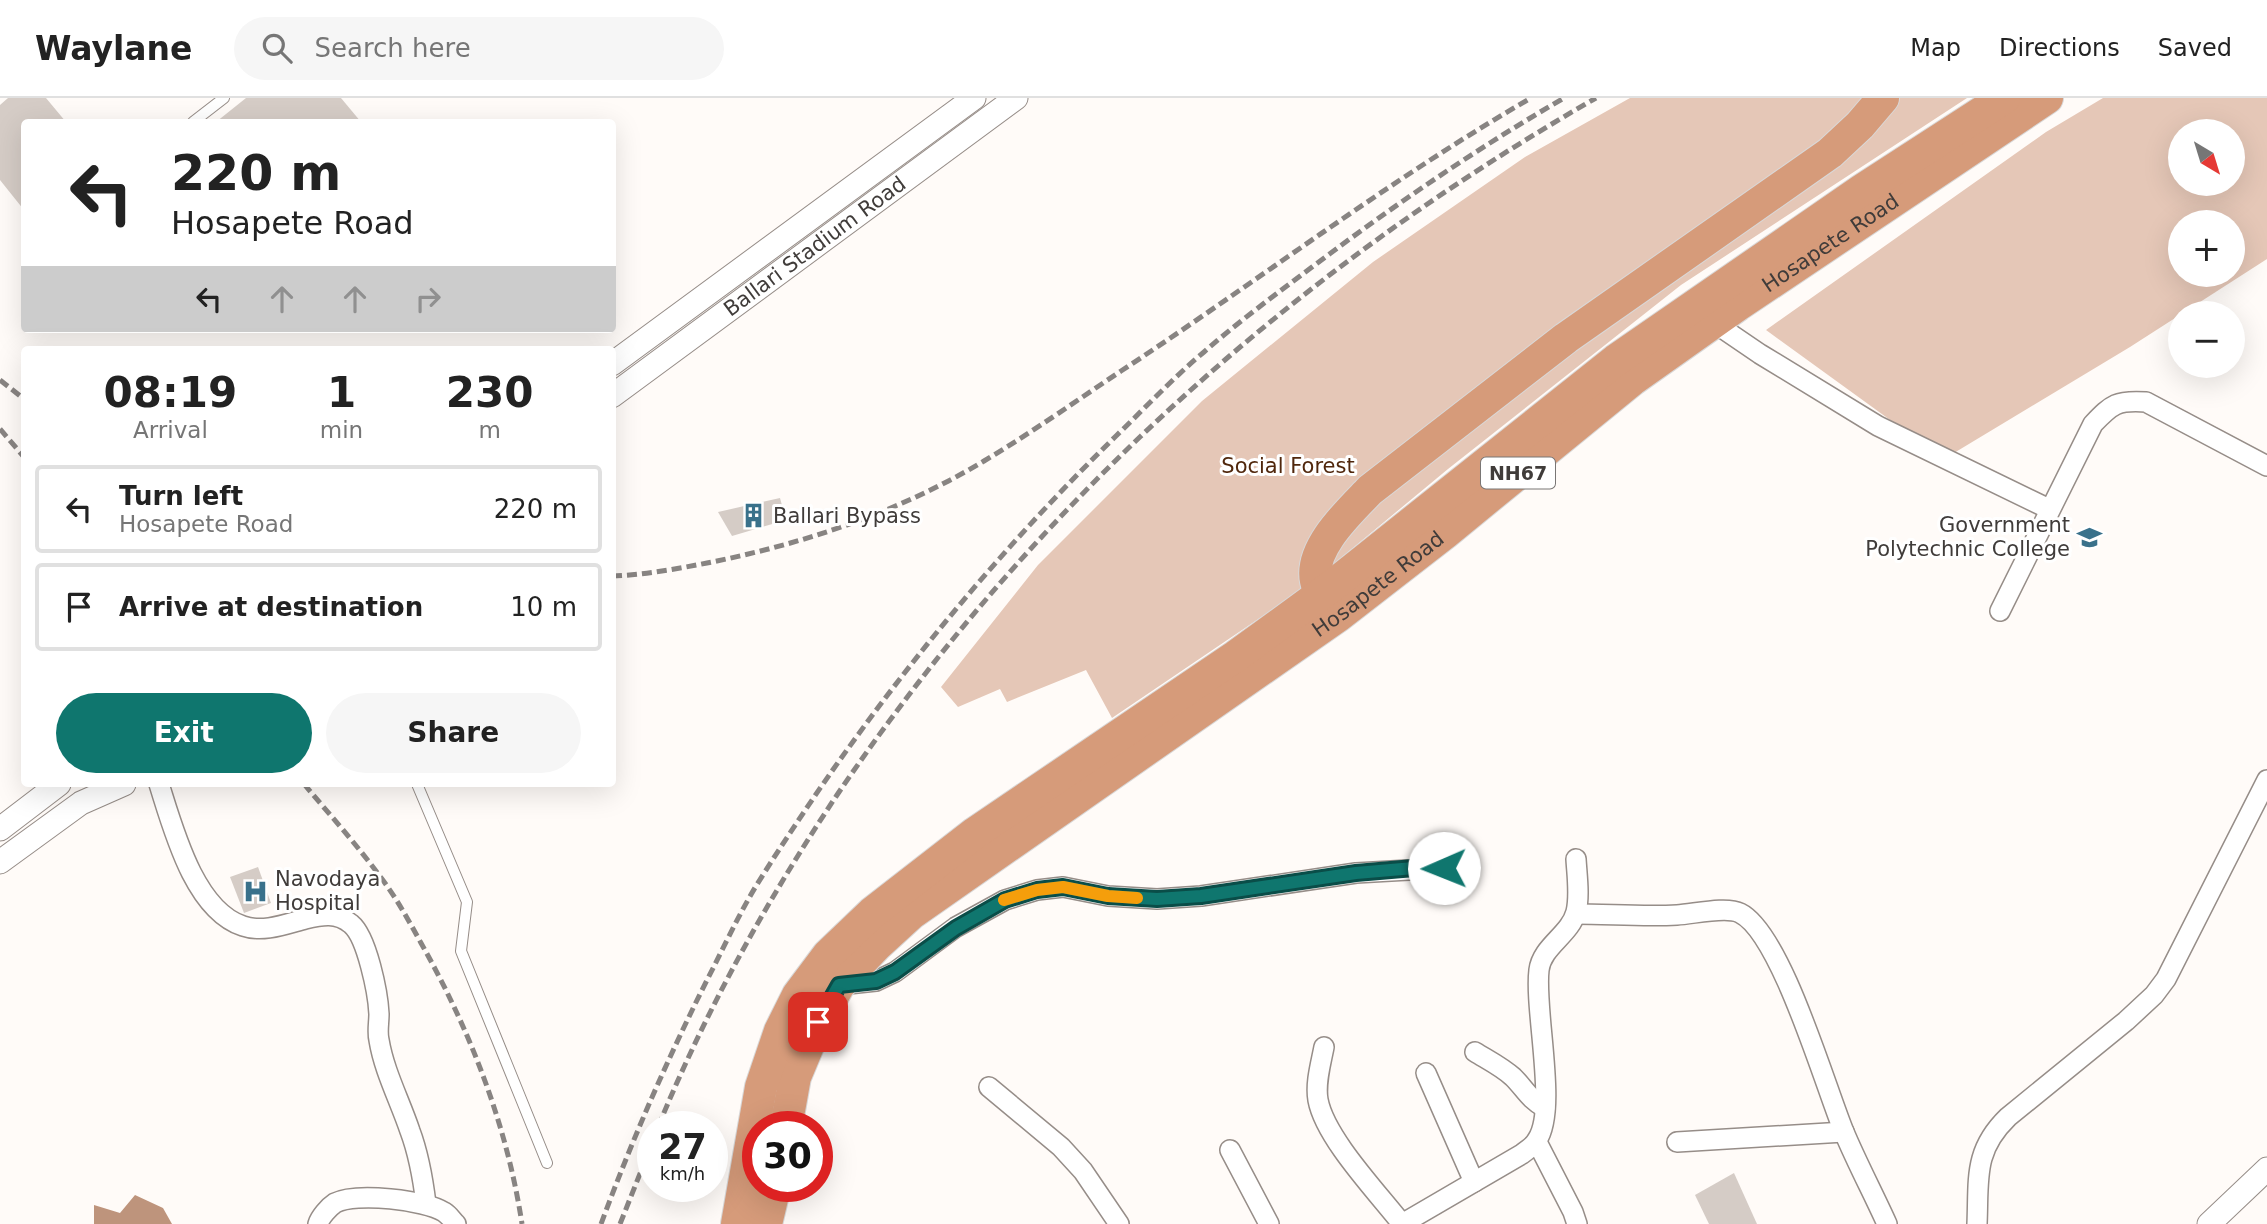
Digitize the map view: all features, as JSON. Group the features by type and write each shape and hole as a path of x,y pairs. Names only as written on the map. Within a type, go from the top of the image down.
{"highway":[{"path":"1330,605 1316,583 1315,569 1320,554 1329,537 1370,490 1566,338 1830,153 1860,125 1883,98"},
{"name":"Hosapete Road","path":"789,1111 795,1077 818,1022 839,985 912,913 1330,605 1616,360 1862,190 2004,98"},
{"name":"Hosapete Road","path":"737,1224 761,1087 780,1031 798,995 828,955 872,913 975,833 1236,656 1330,605 1445,533 1632,380 1713,322 2047,98"},
{"path":"766,1224 771,1202"}],"street":[{"name":"Ballari Stadium Road","path":"616,361 974,98"},
{"name":"Ballari Stadium Road","path":"616,393 1016,98"},
{"path":"1713,322 1878,426 2049,509"},
{"path":"2000,611 2093,424 2110,405 2128,400 2146,402 2267,466"},
{"path":"1977,1224 1980,1163 1985,1145 2008,1117 2154,995 2166,979 2267,779"},
{"path":"0,829 55,787"},
{"path":"0,862 81,803 117,787"},
{"path":"160,787 174,832 202,893 222,916 244,927 264,929 326,914 341,917 358,933 374,979 379,1013 378,1038 412,1135 426,1204"},
{"path":"1324,1046 1317,1099 1324,1118 1339,1143 1402,1224 1521,1154 1536,1142 1542,1132 1545,1063 1539,968 1547,951 1576,914 1576,859"},
{"path":"839,985 876,981 895,972 956,928 1005,900 1037,890 1063,887 1108,896 1157,899 1201,896 1356,873 1444,868"},
{"path":"1576,914 1676,915 1717,911 1738,912 1751,921 1766,937 1787,983 1844,1132 1887,1224"},
{"path":"1475,1052 1499,1066 1515,1079 1532,1101 1545,1108"},
{"path":"1426,1073 1474,1182"},
{"path":"989,1087 1061,1147 1083,1171 1119,1224"},
{"path":"1677,1142 1844,1132"},
{"path":"1536,1142 1577,1224"},
{"path":"1230,1150 1269,1224"},
{"path":"2208,1224 2267,1169"},
{"path":"318,1224 334,1203 357,1198 426,1204 447,1213 456,1224"}],"lane":[{"path":"197,119 224,98"},
{"path":"418,787 467,902 461,942 464,959 547,1163"}],"green space":[{"name":"Social Forest","path":"1630,98 1967,98 1681,285 1448,469 1307,586 1112,718 1086,670 1007,702 1000,689 958,707 941,687 1038,565 1202,401 1373,262 1525,157"},
{"path":"2103,98 2267,98 2267,259 2245,273 2245,210 2168,210 2168,287 2223,287 2202,301 2168,301 2168,323 1944,459 1766,330 2046,132"}],"shaded area":[{"path":"135,1195 163,1208 172,1224 94,1224 94,1205 120,1213"}],"building":[{"path":"8,98 46,98 64,119 21,119 21,206 0,180 0,105"},
{"path":"246,98 341,98 358,119 220,119"},
{"name":"Ballari Bypass","path":"780,498 786,520 732,536 718,512"},
{"path":"258,867 271,903 244,913 230,877"},
{"path":"1734,1173 1757,1224 1709,1224 1695,1195"}],"railway":[{"path":"616,576 684,567 814,536 884,511 952,479 1036,428 1375,197 1531,98"},
{"path":"601,1224 664,1070 756,886 836,765 922,650 968,595 1065,488 1170,383 1217,341 1404,200 1564,98"},
{"path":"665,1111 696,1041 739,957 786,875 837,795 913,689 996,588 1083,493 1176,403 1274,319 1377,240 1484,166 1596,98"},
{"path":"0,380 21,397"},
{"path":"0,429 21,454"},
{"path":"307,787 387,887 439,976 484,1079 507,1151 522,1224"},
{"path":"620,1224 637,1181"}],"slow traffic":[{"path":"1004,900 1037,890 1063,887 1108,896 1137,898"}],"place":[{"name":"Ballari Bypass","path":"753,516"},
{"name":"Government Polytechnic College","path":"2090,537"},
{"name":"Navodaya Hospital","path":"255,891"}],"route":[{"path":"818,1022 839,985 876,981 895,972 956,928 1005,900 1037,890 1063,887 1108,896 1157,899 1201,896 1356,873 1444,868"}]}
